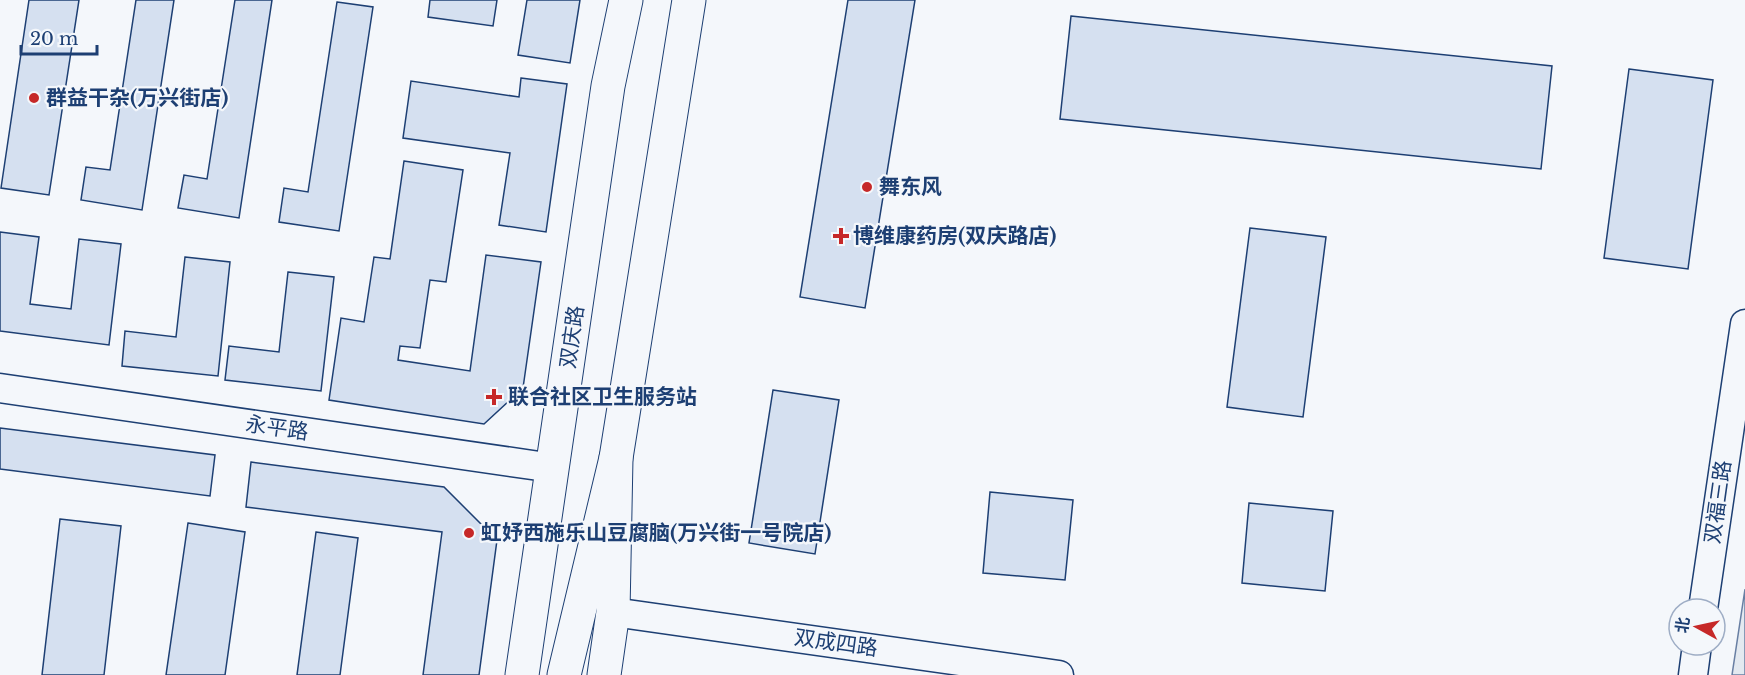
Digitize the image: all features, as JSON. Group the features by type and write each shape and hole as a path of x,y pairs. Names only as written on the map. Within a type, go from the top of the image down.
{"main road":[{"name":"双庆路","path":"522,675 608,86 626,0"},
{"path":"564,675 616,458 689,0"},
{"path":"604,675 613,612 616,458"}],"street":[{"name":"双福三路","path":"1705,597 1745,324"},
{"name":"永平路","path":"0,388 553,468"},
{"name":"双成四路","path":"613,612 1059,675"},
{"path":"1693,675 1695,657"}],"shaded area":[{"path":"1745,589 1745,675 1732,675"}],"building":[{"path":"29,0 79,0 49,195 1,188"},
{"path":"136,0 174,0 142,210 81,200 86,167 110,170"},
{"path":"235,0 272,0 239,218 178,208 184,175 207,179"},
{"path":"430,0 497,0 493,26 428,17"},
{"path":"527,0 580,0 570,63 518,55"},
{"path":"848,0 915,0 865,308 800,297"},
{"path":"337,2 373,7 339,231 279,222 284,188 308,192"},
{"path":"1071,16 1552,66 1541,169 1060,119"},
{"path":"1629,69 1713,80 1688,269 1604,258"},
{"path":"521,78 567,84 546,232 499,225 510,153 403,138 411,81 519,97"},
{"path":"404,161 463,170 446,282 430,280 420,348 400,346 398,360 470,371 486,255 541,262 523,388 484,424 329,400 341,318 364,322 374,257 390,259"},
{"path":"1250,228 1326,237 1303,417 1227,407"},
{"path":"0,232 39,237 30,304 71,309 79,239 121,244 109,345 0,331"},
{"path":"185,257 230,262 218,376 122,366 125,331 176,337"},
{"path":"288,272 334,277 321,391 225,380 229,346 279,352"},
{"path":"773,390 839,400 815,554 749,543"},
{"path":"0,428 215,455 210,496 0,469"},
{"path":"251,462 444,487 497,540 479,675 423,675 442,532 246,507"},
{"path":"990,492 1073,500 1065,580 983,573"},
{"path":"1249,503 1333,511 1325,591 1242,583"},
{"path":"60,519 121,526 104,675 42,675"},
{"path":"188,523 245,532 225,675 166,675"},
{"path":"316,532 358,538 340,675 297,675"}],"place":[{"name":"群益干杂(万兴街店)","path":"34,98"},
{"name":"舞东风","path":"867,187"},
{"name":"博维康药房(双庆路店)","path":"841,236"},
{"name":"联合社区卫生服务站","path":"494,397"},
{"name":"虹妤西施乐山豆腐脑(万兴街一号院店)","path":"469,533"}]}
